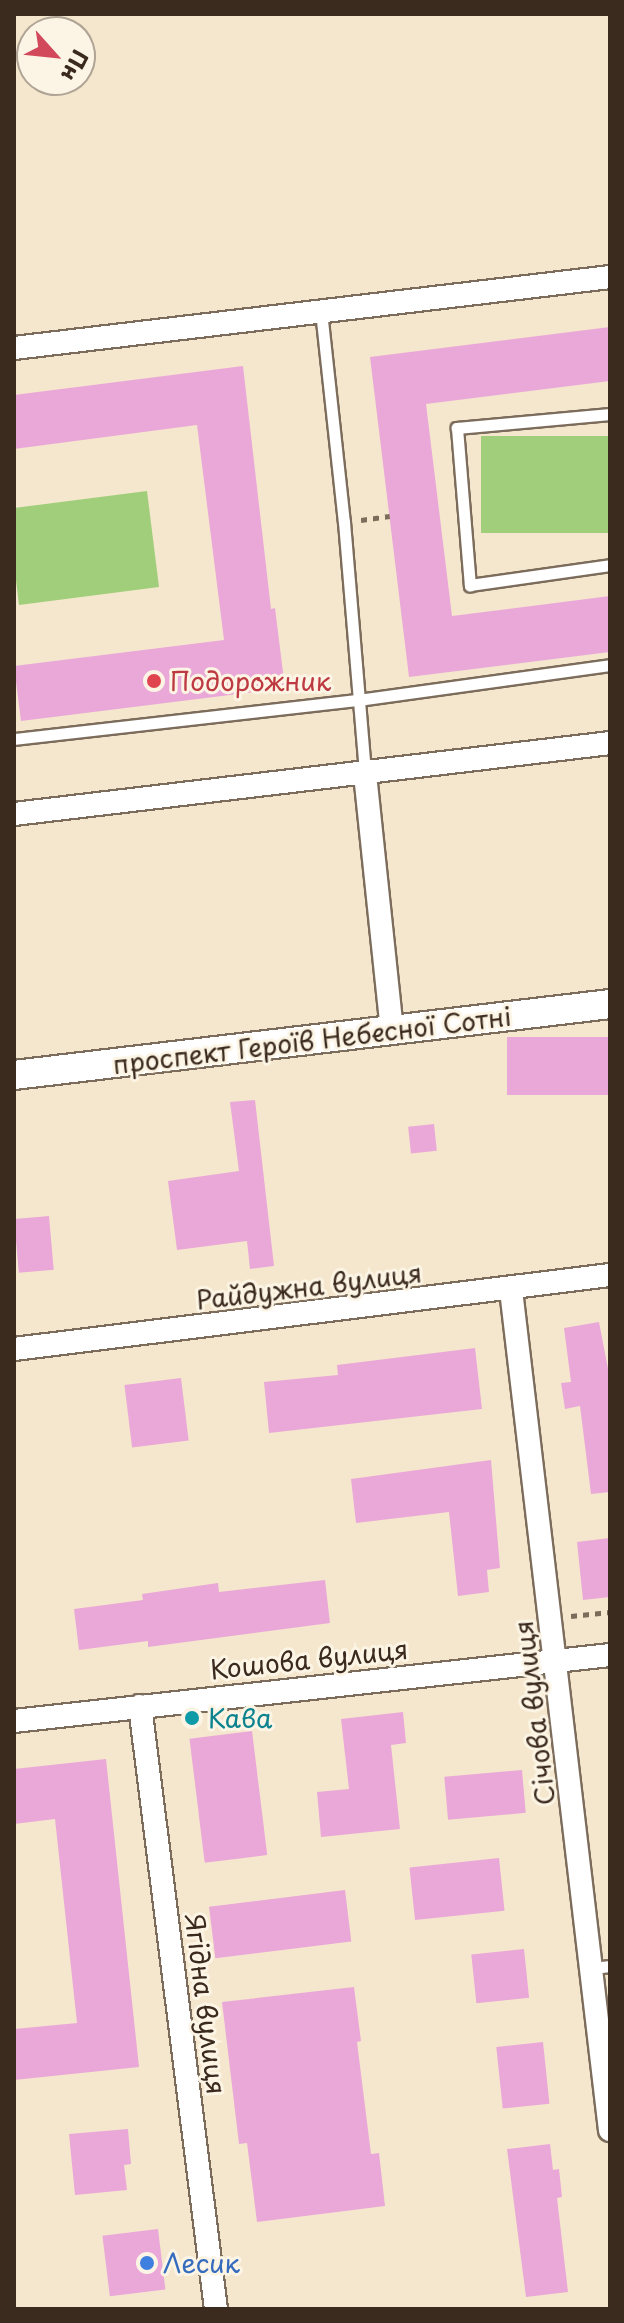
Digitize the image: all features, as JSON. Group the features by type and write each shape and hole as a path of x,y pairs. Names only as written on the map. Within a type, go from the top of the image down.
{"street":[{"path":"14,348 610,277"},
{"path":"14,814 610,743"},
{"path":"365,774 392,1032"},
{"name":"проспект Героїв Небесної Сотні","path":"14,1075 610,1004"},
{"name":"Райдужна вулиця","path":"14,1349 511,1290 610,1275"},
{"name":"Січова вулиця","path":"511,1290 556,1660 601,1967 610,2130"},
{"name":"Кошова вулиця","path":"14,1721 610,1655"},
{"name":"Ягідна вулиця","path":"140,1706 216,2309"}],"lane":[{"path":"321,311 344,522 365,774"},
{"path":"610,414 457,428 470,585 610,565"},
{"path":"14,739 358,700 610,665"}],"path":[{"path":"344,522 390,516"},
{"path":"551,1618 610,1612"}],"green space":[{"path":"481,436 610,436 610,533 481,533"},
{"path":"147,491 159,587 19,605 14,564 14,508"}],"building":[{"path":"610,327 610,381 426,404 452,616 610,596 610,652 409,677 370,357"},
{"path":"243,366 271,609 275,608 285,688 21,721 14,666 224,640 197,425 14,449 14,395"},
{"path":"507,1037 610,1037 610,1095 507,1095"},
{"path":"255,1100 274,1266 250,1269 247,1241 177,1250 168,1181 239,1171 230,1102"},
{"path":"434,1124 437,1151 411,1154 408,1127"},
{"path":"49,1216 54,1270 19,1273 14,1219"},
{"path":"599,1322 610,1379 610,1492 591,1494 580,1406 565,1409 561,1383 571,1382 564,1328"},
{"path":"475,1348 482,1409 269,1433 264,1382 338,1375 337,1365"},
{"path":"181,1378 189,1441 132,1447 124,1385"},
{"path":"491,1460 500,1568 487,1570 489,1592 458,1596 449,1512 356,1523 351,1479"},
{"path":"610,1538 610,1597 583,1600 577,1542"},
{"path":"325,1580 330,1623 148,1647 148,1641 79,1650 74,1609 143,1600 142,1594 218,1583 219,1592"},
{"path":"403,1712 406,1743 391,1745 400,1829 321,1837 317,1792 349,1789 341,1719"},
{"path":"252,1731 267,1855 205,1863 189,1739"},
{"path":"106,1759 139,2067 14,2080 14,2029 77,2023 55,1819 14,1824 14,1769"},
{"path":"522,1770 526,1813 448,1820 444,1777"},
{"path":"499,1858 505,1911 415,1920 409,1867"},
{"path":"345,1890 351,1942 215,1958 209,1907"},
{"path":"524,1949 529,1998 476,2003 471,1955"},
{"path":"354,1987 361,2041 357,2042 371,2154 379,2153 385,2206 257,2222 247,2143 239,2144 222,2002"},
{"path":"543,2042 549,2104 503,2109 496,2047"},
{"path":"128,2129 131,2164 124,2165 127,2190 75,2195 69,2134"},
{"path":"550,2144 553,2170 559,2169 562,2197 557,2198 568,2292 526,2297 507,2149"},
{"path":"158,2229 165,2290 110,2296 102,2236"}],"place":[{"name":"Подорожник","path":"154,681"},
{"name":"Кава","path":"192,1718"},
{"name":"Лесик","path":"147,2263"}]}
